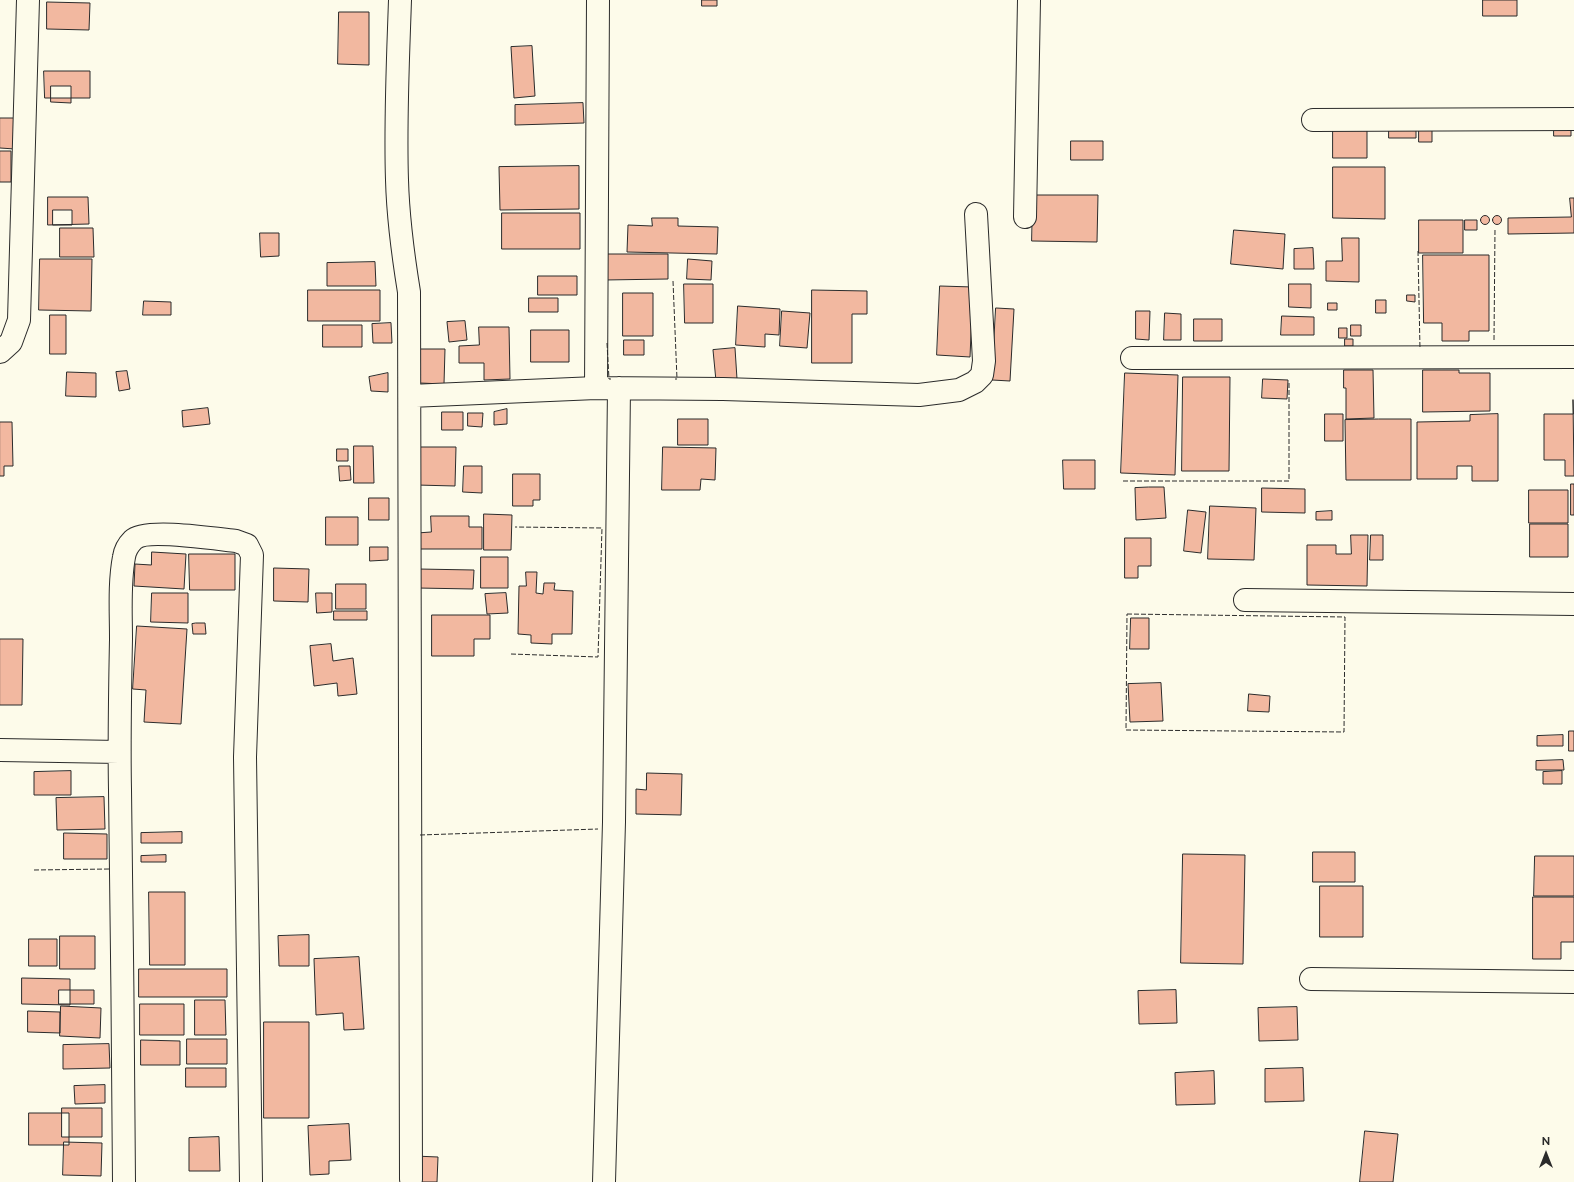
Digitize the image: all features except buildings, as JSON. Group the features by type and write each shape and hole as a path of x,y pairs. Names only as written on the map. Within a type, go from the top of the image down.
{"street":[{"path":"0,352 10,342 19,320 28,0"},
{"path":"400,0 397,88 397,180 403,252 409,292 410,396 411,1179"},
{"path":"596,388 598,0"},
{"path":"1025,217 1029,0"},
{"path":"1313,120 1574,119"},
{"path":"410,396 596,388 747,389 919,395 959,390 975,382 982,375 984,361 976,214"},
{"path":"1132,358 1574,357"},
{"path":"604,1182 614,822 619,388"},
{"path":"124,1182 123,987 119,752 121,586 125,550 134,539 141,536 163,535 236,541 247,544 252,555 244,758 251,1182"},
{"path":"1245,600 1574,604"},
{"path":"0,750 119,752"},
{"path":"1311,979 1574,982"}],"fence":[{"path":"1494,340 1495,229"},
{"path":"1418,251 1420,349"},
{"path":"673,281 677,379 675,379"},
{"path":"607,343 609,379 611,379"},
{"path":"1123,481 1289,481 1289,382"},
{"path":"511,654 598,657 602,528 515,527"},
{"path":"1127,614 1345,617 1344,732 1126,730 1127,614"},
{"path":"420,835 598,829"},
{"path":"34,870 110,869"}]}
